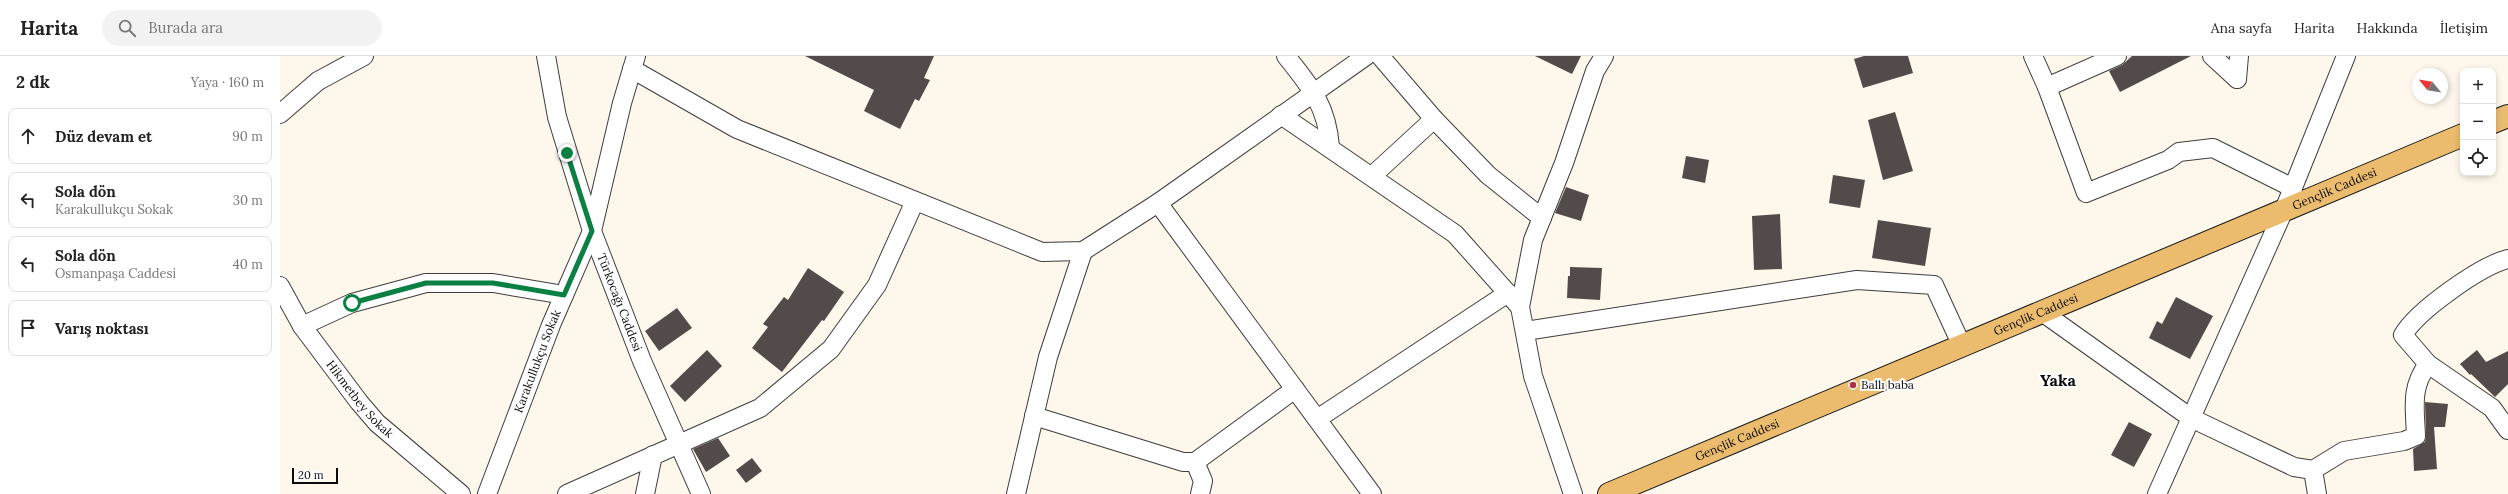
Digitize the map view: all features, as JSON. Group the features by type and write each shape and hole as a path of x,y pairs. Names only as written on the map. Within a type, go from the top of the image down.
{"main road":[{"path":"2496,121 2508,116"},
{"name":"Gençlik Caddesi","path":"1609,494 2460,136"}],"street":[{"path":"280,114 318,81 364,56"},
{"name":"Türkocağı Caddesi","path":"546,56 557,117 592,231 642,361 701,494"},
{"path":"1286,56 1315,92 1328,129 1330,147"},
{"path":"592,231 634,63 737,128 1042,252 1083,251 1158,203 1366,56"},
{"path":"1380,56 1434,119 1488,175 1542,218"},
{"path":"1573,494 1533,376 1520,307 1534,240 1564,163 1595,71 1604,56"},
{"path":"2033,56 2047,88 2086,193 2168,160 2179,152 2214,148 2293,188"},
{"path":"2047,88 2117,56"},
{"path":"2212,56 2237,79 2239,56"},
{"path":"2157,494 2284,210 2346,56"},
{"path":"1281,115 1330,147 1455,234 1520,307"},
{"path":"1372,176 1434,119"},
{"path":"567,494 653,455 679,446 760,408 831,349 877,285 915,201"},
{"path":"1158,203 1372,494"},
{"name":"Karakullukçu Sokak","path":"487,494 564,295 592,231"},
{"path":"1016,494 1048,357 1083,251"},
{"path":"2506,264 2457,286 2409,325 2403,335 2428,364 2492,408 2508,430"},
{"path":"1525,331 1857,280 1934,285 1962,346"},
{"path":"302,326 352,303 426,283 493,283 564,295"},
{"name":"Hikmetbey Sokak","path":"280,286 302,326 377,423 460,494"},
{"path":"1317,419 1508,293"},
{"path":"2042,312 2191,418 2294,467 2313,470 2344,451 2404,441 2416,436 2414,392 2418,378 2428,364"},
{"path":"1034,416 1183,462 1195,462 1295,389"},
{"path":"645,494 653,455"},
{"path":"1195,462 1203,481 1200,494"},
{"path":"2313,470 2317,494"}],"building":[{"path":"805,56 934,56 924,78 930,80 919,101 915,99 900,129 864,111 874,90"},
{"path":"1535,56 1581,56 1572,74"},
{"path":"1864,56 1908,56 1913,73 1863,88 1854,59"},
{"path":"2132,56 2191,56 2120,92 2109,71 2122,65"},
{"path":"1895,112 1913,171 1883,180 1868,120"},
{"path":"1686,156 1709,160 1705,183 1682,178"},
{"path":"1833,175 1865,180 1860,208 1829,203"},
{"path":"1566,187 1589,195 1581,221 1555,213"},
{"path":"1780,214 1782,269 1754,270 1752,216"},
{"path":"1878,220 1931,228 1925,266 1872,258"},
{"path":"1570,267 1602,268 1600,300 1567,298"},
{"path":"808,268 844,292 824,321 822,320 782,372 752,348 768,327 763,324 784,297 788,300"},
{"path":"2176,297 2213,316 2190,359 2149,338 2157,321 2162,324"},
{"path":"677,308 692,328 659,351 645,331"},
{"path":"707,350 722,366 685,402 670,386"},
{"path":"2477,350 2486,362 2508,351 2508,384 2495,397 2460,364"},
{"path":"2425,402 2448,404 2445,427 2434,427 2437,469 2414,471 2413,449 2425,442 2426,436"},
{"path":"2129,422 2152,434 2134,467 2111,455"},
{"path":"718,438 730,456 706,472 693,449"},
{"path":"752,458 762,471 746,483 736,470"}],"place":[{"name":"Ballı baba","path":"1853,385"}],"district":[{"name":"Yaka","path":"2058,380"}],"route":[{"path":"352,303 426,283 493,283 564,295 592,231 567,153"}]}
